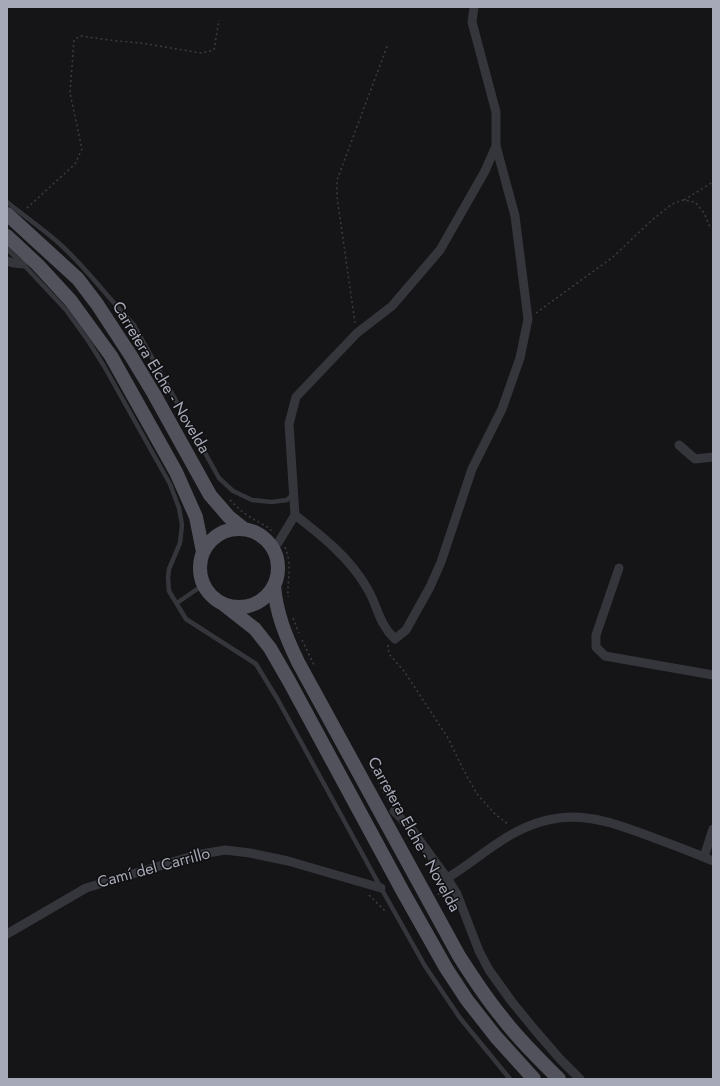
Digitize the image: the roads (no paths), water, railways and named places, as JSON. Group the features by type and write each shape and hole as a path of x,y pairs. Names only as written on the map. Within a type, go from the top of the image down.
{"main road":[{"name":"Carretera Elche - Novelda","path":"14,214 78,279 97,304 154,394 210,495 229,517 244,529"},
{"name":"Carretera Elche - Novelda","path":"7,236 38,265 71,301 111,356 176,472 196,516 203,552"},
{"path":"222,603 231,606 249,605 264,598 274,585 278,567 276,543 244,529 229,530 212,539 203,552 200,565 200,576 204,585 211,595 255,629 270,648 446,968 467,1000 496,1037 534,1079"},
{"name":"Carretera Elche - Novelda","path":"274,585 276,606 280,620 298,662 459,956 500,1016 559,1079"}],"street":[{"path":"295,516 323,537 350,564 367,588 386,631 395,639 406,630 430,587 441,562 472,469 502,409 520,358 528,319 515,216 496,146 496,112 472,22 476,8"},
{"path":"276,543 295,516 289,424 296,397 357,333 392,306 440,250 485,171 496,146"},
{"path":"7,261 23,264"},
{"path":"679,445 695,459 713,457"},
{"path":"619,568 596,635 596,648 605,656 713,675"},
{"path":"394,811 412,830 457,894 479,951 489,970 534,1030 580,1079"},
{"path":"447,878 517,832 539,822 560,818 596,820 630,829 713,861"},
{"path":"704,857 713,829"},
{"name":"Camí del Carrillo","path":"7,934 86,888 196,855 225,850 250,852 288,861 381,888"}],"lane":[{"path":"7,202 14,214 61,245 134,324 219,478 233,492 252,500 272,502 287,500 294,493"},
{"path":"7,249 66,310 89,342 170,484 179,508 182,525 180,544 169,569 169,591 186,619 256,664 278,700 425,966 455,1011 510,1079"},
{"path":"177,603 204,585"}]}
